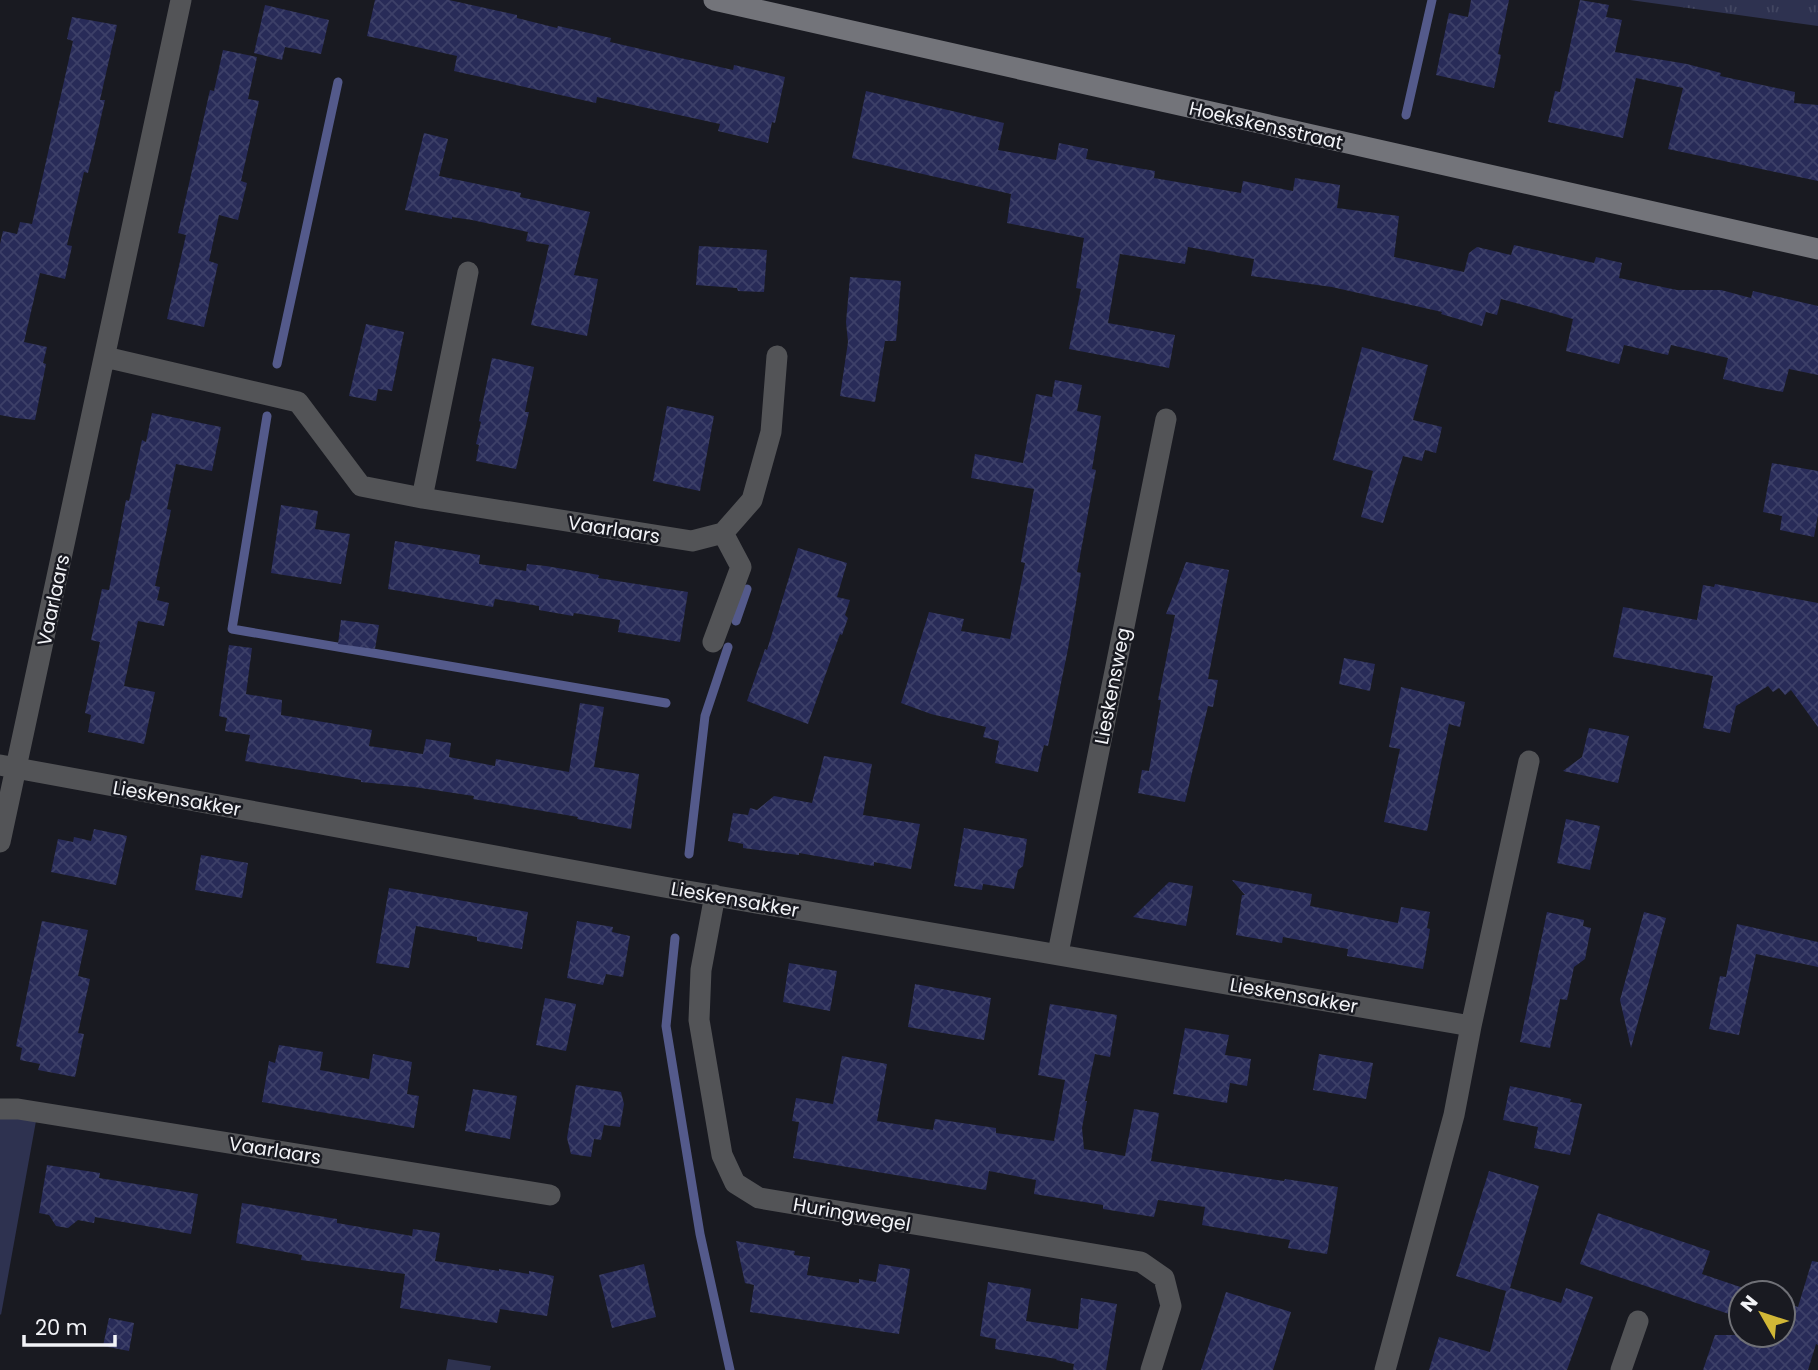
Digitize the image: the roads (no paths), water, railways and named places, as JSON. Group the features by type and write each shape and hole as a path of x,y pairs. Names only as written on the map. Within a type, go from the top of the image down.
{"street":[{"name":"Vaarlaars","path":"0,842 8,767 105,357 181,0"},
{"name":"Hoekskensstraat","path":"714,0 1818,249"},
{"path":"422,498 468,272"},
{"path":"713,642 741,567 723,533 752,500 771,432 777,356"},
{"name":"Vaarlaars","path":"105,357 298,402 361,486 692,541 723,533"},
{"name":"Lieskensweg","path":"1058,953 1166,419"},
{"path":"1385,1370 1454,1115 1529,761"},
{"name":"Lieskensakker","path":"8,767 715,895 1471,1026"},
{"name":"Huringwegel","path":"715,895 701,970 699,1020 722,1155 735,1183 759,1198 1141,1262 1164,1278 1171,1306 1151,1370"},
{"name":"Vaarlaars","path":"0,1109 31,1111 550,1195"},
{"path":"1621,1370 1638,1321"}],"waterway":[{"path":"1406,115 1432,0"},
{"path":"277,364 338,82"},
{"path":"267,416 232,629 666,703"},
{"path":"736,621 747,589"},
{"path":"689,854 705,716 728,647"},
{"path":"675,938 666,1026 700,1234 730,1370"}]}
